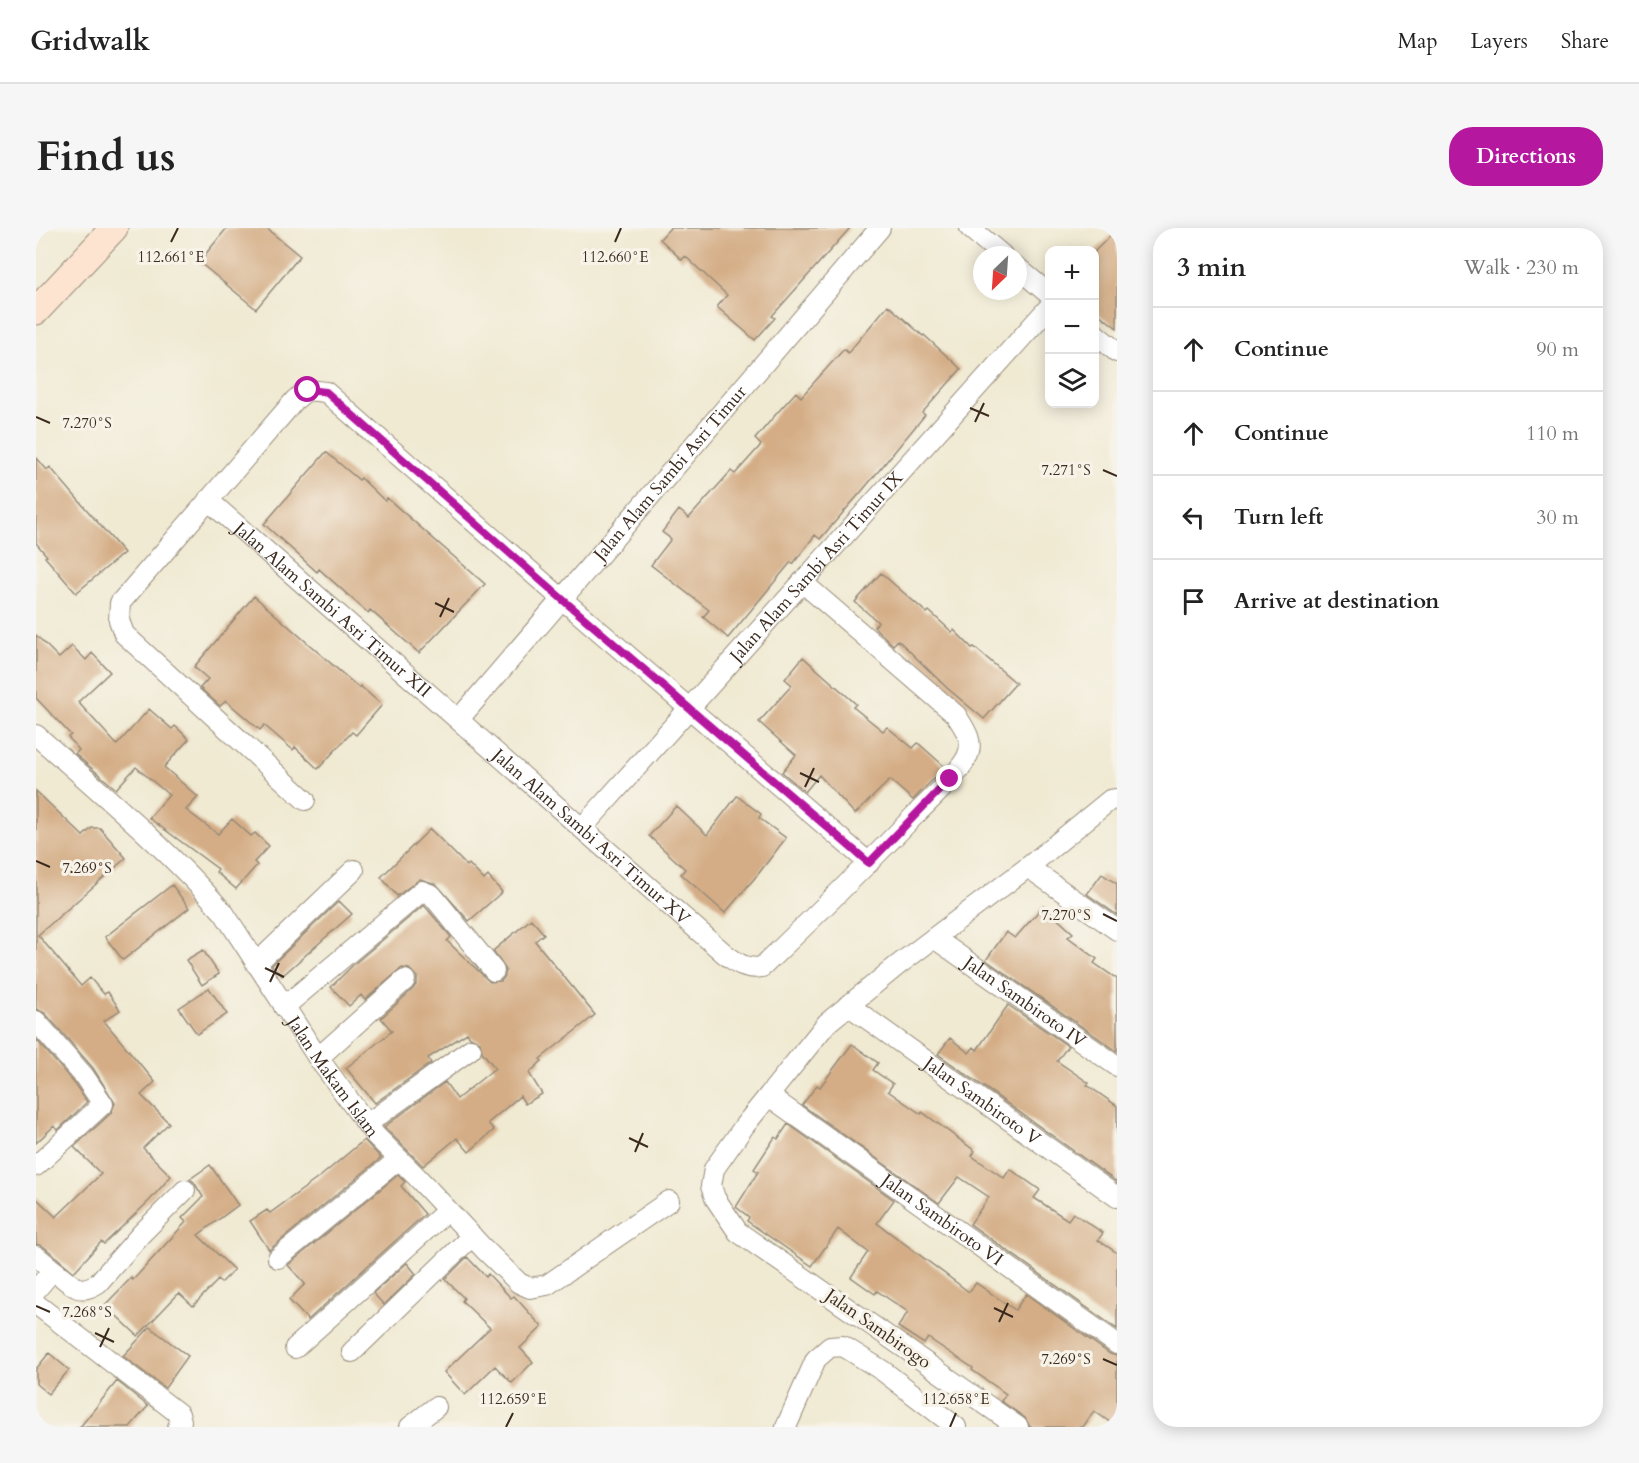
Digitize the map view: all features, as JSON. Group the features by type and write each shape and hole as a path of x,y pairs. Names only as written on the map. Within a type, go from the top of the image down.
{"street":[{"path":"37,309 114,228"},
{"name":"Jalan Alam Sambi Asri Timur","path":"459,719 880,228"},
{"path":"970,228 991,246"},
{"path":"1027,276 1045,291"},
{"name":"Jalan Alam Sambi Asri Timur IX","path":"582,828 1045,312"},
{"path":"1099,336 1117,352"},
{"path":"305,800 124,634 119,620 120,603 296,400 308,390 326,392 869,863"},
{"name":"Jalan Alam Sambi Asri Timur XII","path":"208,500 459,719"},
{"name":"Jalan Alam Sambi Asri Timur XV","path":"459,719 725,954 742,966 753,969 762,967 869,863 950,779 967,758 970,747 969,736 956,715 802,582"},
{"name":"Jalan Makam Islam","path":"36,735 119,808 206,892 224,913 318,1058 367,1124 519,1283 530,1288 547,1285 669,1201"},
{"path":"769,1096 827,1023 848,1005 1028,867 1110,800 1117,799"},
{"path":"1028,867 1117,930"},
{"path":"256,964 354,870"},
{"path":"284,1007 422,891 432,896 494,971"},
{"name":"Jalan Sambiroto IV","path":"934,938 1117,1066"},
{"path":"318,1058 405,980"},
{"name":"Jalan Sambiroto V","path":"848,1005 1117,1197"},
{"path":"36,1021 108,1101 36,1166"},
{"path":"367,1124 471,1049"},
{"name":"Jalan Sambirogo","path":"769,1096 714,1169 711,1178 715,1198 738,1232 1018,1427"},
{"name":"Jalan Sambiroto VI","path":"769,1096 1117,1344"},
{"path":"278,1258 399,1159"},
{"path":"36,1256 73,1287 89,1289 98,1283 142,1233 185,1190"},
{"path":"295,1348 448,1210"},
{"path":"352,1352 472,1236"},
{"path":"36,1290 53,1270"},
{"path":"36,1304 179,1414 181,1421 178,1427"},
{"path":"786,1427 816,1359 830,1347 843,1346 883,1371 957,1427"},
{"path":"410,1427 436,1407"}],"building":[{"path":"227,228 266,228 300,256 256,309 199,262"},
{"path":"670,228 850,228 772,316 775,318 755,340 717,307 727,295 685,256 682,260 660,239"},
{"path":"1117,229 1117,328 1099,314 1099,247"},
{"path":"888,305 961,369 922,413 925,415 862,491 820,539 815,535 793,564 791,562 728,638 703,617 709,610 651,565 671,539 662,532 679,510 689,518 731,471 735,474 761,445 755,439 796,392 801,397 844,349 848,353"},
{"path":"326,452 359,480 361,478 385,501 387,498 485,584 419,653 370,610 368,613 319,569 317,572 264,524"},
{"path":"36,457 47,470 50,467 124,553 76,593 36,543"},
{"path":"881,573 927,613 929,611 952,632 954,630 972,648 974,647 1016,683 984,719 947,688 898,640 893,645 874,627 878,622 855,602"},
{"path":"254,596 359,688 360,686 382,705 356,735 352,732 318,769 295,747 293,750 264,725 260,730 226,701 220,706 200,688 208,679 194,667"},
{"path":"36,635 59,658 72,646 86,660 92,653 110,672 78,702 117,745 149,709 172,729 175,726 189,739 164,767 198,797 186,810 218,834 232,819 251,836 255,833 269,846 254,862 257,865 236,889 216,872 218,869 149,818 169,795 136,767 116,789 75,754 79,750 68,737 71,735 36,698"},
{"path":"803,657 856,704 853,707 883,731 887,727 913,748 918,743 945,767 913,800 890,780 855,814 819,775 805,792 782,772 796,755 759,722 792,685 785,679"},
{"path":"36,791 83,836 92,828 100,828 126,858 38,935 81,986 90,978 104,994 108,992 120,1010 104,1021 155,1082 141,1095 169,1123 143,1148 171,1176 150,1200 104,1244 101,1242 74,1272 44,1247 36,1244 36,1198 56,1217 101,1174 74,1147 111,1113 115,1103 93,1068 45,1013 36,1009"},
{"path":"737,796 761,814 759,818 786,838 725,913 681,874 685,869 649,836 676,806 707,835"},
{"path":"430,829 467,866 469,864 484,880 488,876 502,892 469,921 436,884 420,879 397,896 381,877"},
{"path":"1102,874 1117,884 1117,915 1087,894"},
{"path":"172,885 189,908 123,960 105,937"},
{"path":"339,901 352,914 282,976 272,965"},
{"path":"424,905 451,937 447,941 490,982 501,981 506,970 493,951 531,919 544,934 535,941 595,1015 540,1059 542,1061 529,1073 542,1094 525,1104 520,1096 488,1123 494,1130 469,1152 457,1138 423,1166 384,1127 445,1082 457,1099 495,1068 482,1052 480,1042 467,1033 428,1058 431,1063 375,1103 346,1068 392,1031 381,1018 413,989 417,983 417,977 409,969 402,968 365,1000 361,995 349,1006 331,987 354,964"},
{"path":"1043,906 1073,933 1068,937 1097,959 1094,963 1117,979 1117,1051 986,960 1006,932 1015,938"},
{"path":"203,950 219,974 202,985 186,960"},
{"path":"209,988 227,1014 197,1034 179,1008"},
{"path":"1008,1005 1068,1046 1057,1061 1117,1106 1117,1182 938,1054 950,1038 969,1053 974,1047 977,1050"},
{"path":"36,1039 74,1083 87,1102 58,1130 54,1126 36,1143"},
{"path":"852,1044 878,1063 873,1070 893,1084 888,1091 921,1114 922,1112 975,1151 972,1156 1004,1178 1010,1169 1040,1190 1034,1198 1068,1220 1073,1213 1103,1233 1098,1240 1117,1253 1117,1329 970,1224 989,1197 959,1177 939,1203 802,1105 817,1085 820,1087"},
{"path":"788,1124 894,1200 877,1223 969,1292 976,1283 1015,1310 1026,1294 1110,1354 1117,1356 1117,1427 1094,1411 1083,1427 1030,1427 1025,1418 1001,1401 1006,1394 972,1370 973,1368 928,1338 924,1344 898,1327 908,1312 877,1291 875,1294 851,1277 868,1252 838,1229 812,1266 747,1221 749,1217 736,1207 758,1172 754,1169 775,1137 778,1139"},
{"path":"364,1140 381,1158 269,1250 250,1221 267,1210 270,1213 321,1176"},
{"path":"210,1165 238,1205 198,1235 234,1270 221,1283 218,1280 193,1306 179,1293 138,1336 105,1305 131,1278 133,1280 186,1222 182,1218 203,1197 190,1179"},
{"path":"398,1175 405,1182 401,1186 425,1214 308,1320 289,1300 305,1284 288,1265"},
{"path":"467,1257 486,1277 488,1274 511,1298 514,1296 542,1327 520,1348 533,1362 512,1383 495,1366 465,1395 444,1372 490,1328 462,1301 464,1298 445,1279"},
{"path":"407,1263 416,1274 384,1305 373,1293"},
{"path":"150,1327 188,1356 165,1388 123,1356"},
{"path":"49,1353 69,1370 48,1394 36,1384 36,1369"},
{"path":"117,1381 148,1406 130,1427 80,1427"}],"route":[{"path":"308,390 326,392 869,863 950,779"}]}
